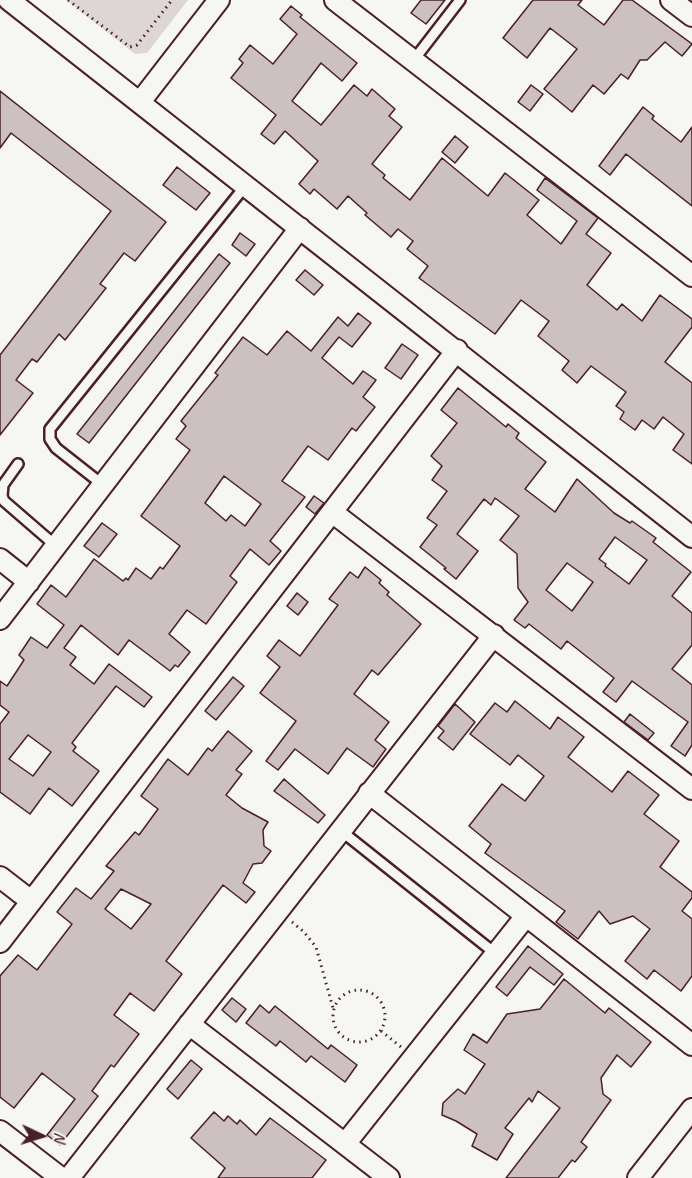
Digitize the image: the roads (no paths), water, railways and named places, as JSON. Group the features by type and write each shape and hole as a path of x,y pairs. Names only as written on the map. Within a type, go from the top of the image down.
{"street":[{"path":"9,0 692,537"},
{"path":"140,102 219,0"},
{"path":"335,0 692,276"},
{"path":"671,0 692,16"},
{"path":"0,619 300,228"},
{"path":"0,942 457,350"},
{"path":"332,512 692,789"},
{"path":"0,559 29,582"},
{"path":"69,1178 494,635"},
{"path":"369,793 692,1045"},
{"path":"0,877 31,901"},
{"path":"345,1144 526,916"},
{"path":"189,1024 389,1178"},
{"path":"638,1178 692,1108"},
{"path":"1,1134 61,1178"}],"lane":[{"path":"413,61 460,0"},
{"path":"103,485 52,444 50,434 53,424 246,185"},
{"path":"18,465 3,485 4,501 56,546"},
{"path":"340,831 496,954"}]}
